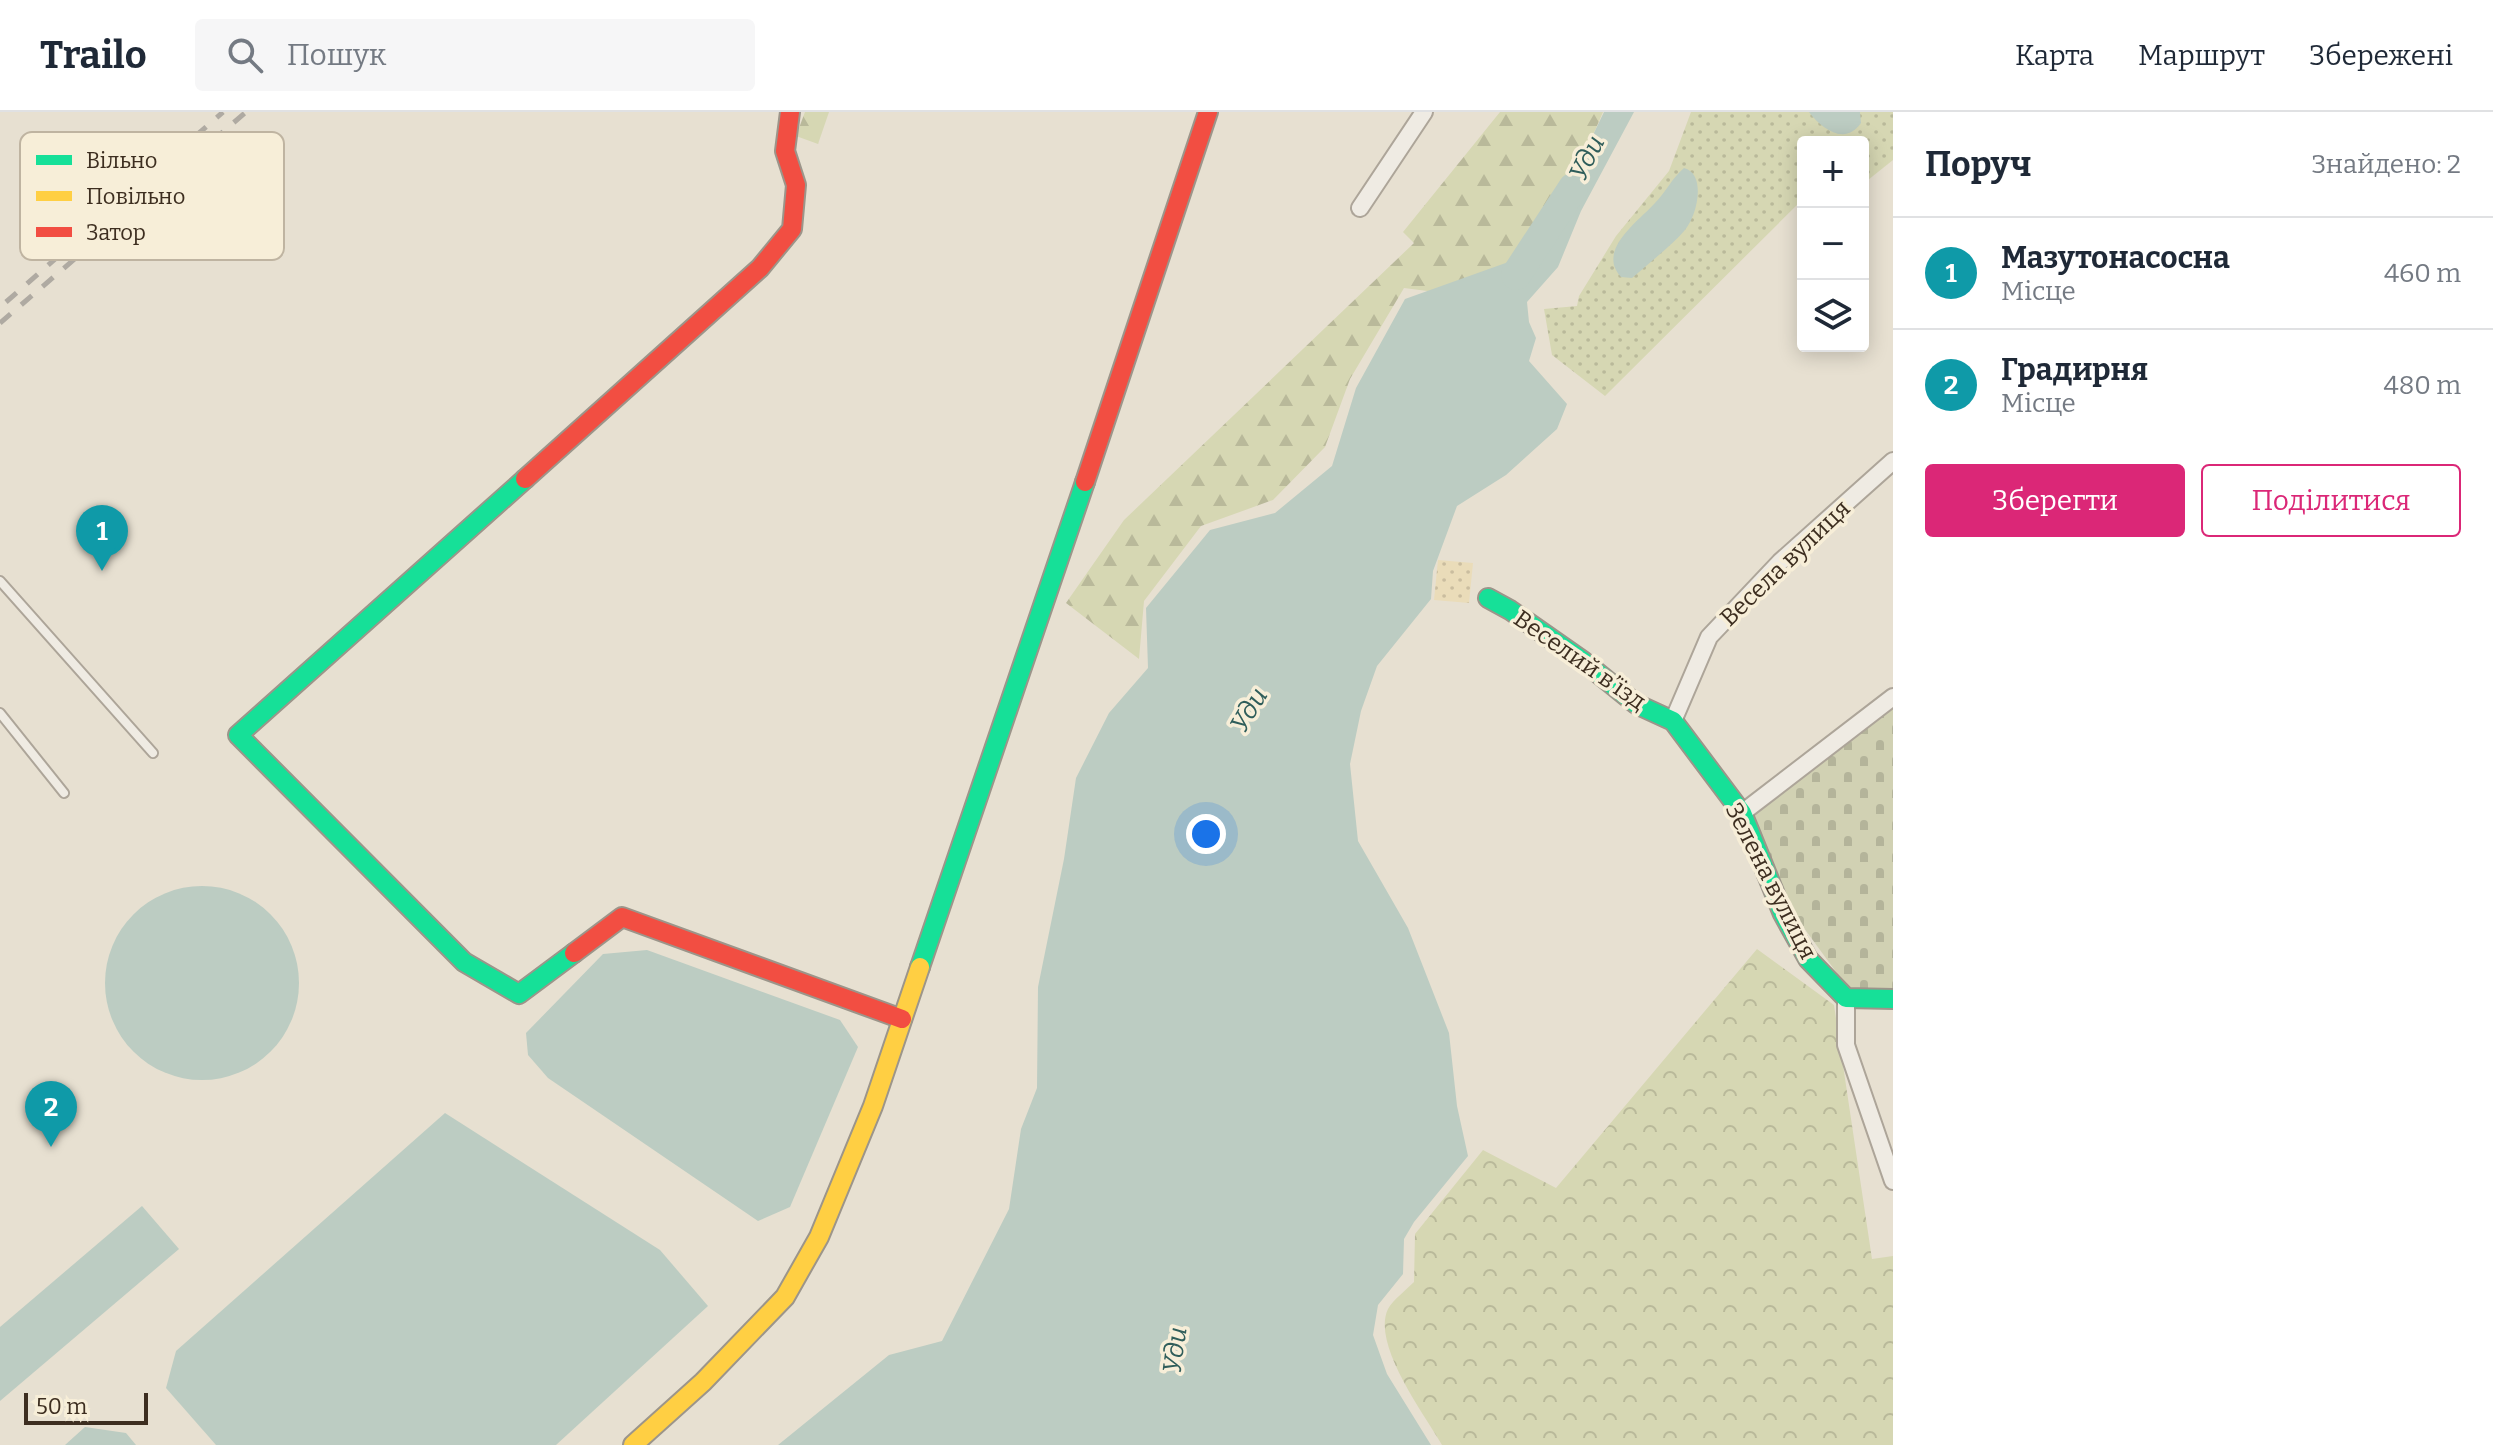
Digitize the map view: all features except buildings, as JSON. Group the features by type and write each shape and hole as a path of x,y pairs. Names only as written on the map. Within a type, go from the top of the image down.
{"street":[{"path":"790,112 785,151 796,185 792,229 760,268 238,735 464,962 519,994 622,917 902,1019"},
{"path":"633,1445 703,1382 785,1297 819,1237 873,1106 1208,112"},
{"path":"1360,208 1424,112"},
{"name":"Весела вулиця","path":"1673,721 1709,637 1780,562 1893,461"},
{"name":"Веселий в’їзд","path":"1488,598 1583,661 1636,704 1673,721"},
{"path":"1742,813 1893,697"},
{"name":"Зелена вулиця","path":"1673,721 1742,813 1783,914 1808,959 1846,998"},
{"path":"1893,999 1846,998 1846,1045 1893,1181"}],"lane":[{"path":"0,581 153,753"},
{"path":"0,713 64,793"}],"green space":[{"path":"805,112 829,112 818,144 796,136"},
{"path":"1500,112 1603,112 1564,186 1482,298 1404,288 1350,379 1325,447 1273,500 1201,526 1144,601 1139,659 1066,603 1124,520 1414,243 1403,232"},
{"path":"1691,112 1893,112 1893,160 1869,179 1869,136 1797,136 1797,205 1605,396 1552,355 1544,309 1577,306 1579,296 1616,236 1669,171"},
{"path":"1893,705 1893,992 1850,991 1790,909 1753,813"},
{"path":"1757,949 1834,1005 1872,1259 1893,1256 1893,1445 1442,1445 1402,1379 1387,1341 1385,1324 1388,1309 1414,1282 1415,1234 1483,1150 1556,1188"}],"sand":[{"path":"1438,560 1473,563 1469,603 1434,600"}],"water":[{"path":"1604,112 1634,112 1581,211 1558,267 1527,302 1529,322 1536,338 1529,361 1567,404 1557,429 1506,475 1457,506 1433,571 1431,599 1377,666 1361,711 1350,764 1358,841 1408,928 1449,1033 1457,1106 1468,1156 1414,1222 1404,1239 1403,1274 1378,1305 1373,1335 1387,1374 1431,1445 778,1445 889,1355 942,1341 1009,1209 1021,1129 1037,1088 1038,987 1064,859 1076,778 1109,713 1148,668 1146,608 1210,530 1275,513 1332,466 1356,388 1405,299 1514,260 1544,237"},
{"path":"1809,112 1860,112 1861,123 1855,130 1841,134 1827,129"},
{"path":"1684,168 1696,178 1698,187 1696,206 1689,224 1632,278 1621,277 1615,267 1617,246"},
{"path":"202,886 239,893 271,914 292,946 299,983 292,1020 271,1052 239,1073 202,1080 165,1073 133,1052 112,1020 105,983 112,946 133,914 165,893"},
{"path":"647,950 840,1020 858,1047 790,1207 758,1221 548,1078 528,1055 526,1033 603,954"},
{"path":"445,1113 660,1250 708,1306 556,1445 216,1445 166,1388 176,1351"},
{"path":"142,1206 179,1249 0,1401 0,1327"},
{"path":"85,1427 126,1433 136,1445 65,1445"}],"waterway":[{"name":"Уди","path":"1516,275 1573,188"}],"railway":[{"path":"200,132 223,112"},
{"path":"223,132 246,112"},
{"path":"6,302 54,260"},
{"path":"0,323 73,260"}],"traffic: fast":[{"path":"525,479 238,735 464,962 519,994 574,953"},
{"path":"920,967 1085,482"},
{"path":"1488,598 1583,661 1636,704 1673,721 1742,813 1783,914 1808,959 1846,998 1893,999"}],"traffic: slow":[{"path":"633,1445 703,1382 785,1297 819,1237 873,1106 920,967"}],"traffic: jam":[{"path":"525,479 760,268 792,229 796,185 785,151 790,112"},
{"path":"1085,482 1208,112"},
{"path":"574,953 622,917 902,1019"}],"place":[{"name":"Мазутонасосна","path":"102,571"},
{"name":"Градирня","path":"51,1147"}]}
